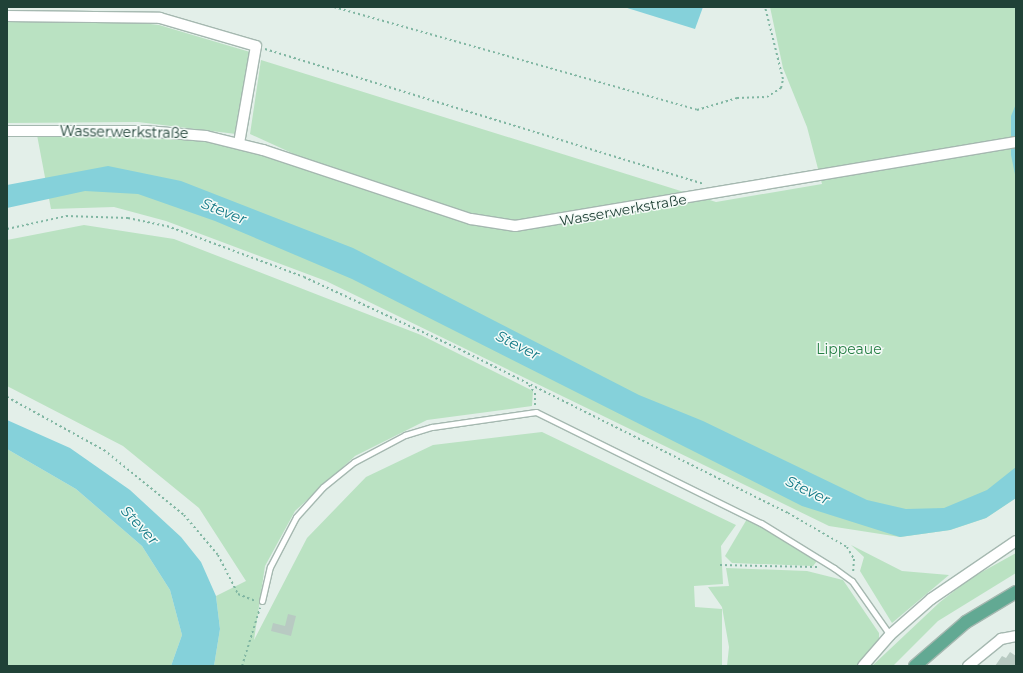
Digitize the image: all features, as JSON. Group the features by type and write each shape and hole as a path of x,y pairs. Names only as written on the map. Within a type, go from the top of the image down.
{"main road":[{"path":"914,666 966,622 1016,592"}],"street":[{"path":"7,16 160,18 256,46 239,143"},
{"name":"Wasserwerkstraße","path":"7,131 173,132 239,143 471,219 500,225 541,224 1016,142"},
{"path":"863,666 890,635 953,582 1016,541"},
{"path":"968,666 1001,640 1016,636"}],"lane":[{"path":"262,601 270,567 296,517 323,487 354,462 405,435 432,427 536,412 761,523 834,568 852,581 890,635"}],"path":[{"path":"334,7 697,110 737,98 767,97 781,88 783,79 765,7"},
{"path":"256,46 718,188 719,194"},
{"path":"7,229 38,220 91,215 167,226 352,298 730,483 847,547 854,559 852,581"},
{"path":"528,384 535,393 536,412"},
{"path":"7,397 104,450 184,516 218,554 238,594 262,601 242,666"},
{"path":"720,565 834,568"}],"green space":[{"name":"Lippeaue","path":"770,7 1016,7 1016,498 986,518 950,530 900,537 829,526 326,281 166,221 114,207 51,209 37,135 167,134 219,142 386,196 250,134 261,60 716,202 822,184 807,127 783,68"},
{"path":"125,21 159,25 250,52 236,134 138,122 7,123 7,22"},
{"path":"84,225 174,239 421,335 533,391 532,406 427,420 355,456 295,511 265,566 254,640 307,538 366,477 433,445 542,432 736,525 721,546 723,584 694,586 695,607 722,609 722,666 214,666 220,629 216,596 246,581 199,508 123,446 7,386 7,240"},
{"path":"7,449 76,489 142,546 170,590 182,635 171,666 7,666"},
{"path":"747,519 777,535 817,561 813,566 732,563 725,556"},
{"path":"851,545 902,571 949,575 892,623 860,571 864,557"},
{"path":"1016,553 1016,573 938,621 893,666 872,666 940,602 971,578"},
{"path":"726,568 807,571 843,580 879,633 879,640 857,666 727,666 729,647 722,607 708,587 729,586"}],"water":[{"path":"624,7 703,7 695,29"},
{"path":"1016,104 1016,179 1011,155 1011,116"},
{"name":"Stever","path":"108,166 181,181 353,248 639,395 703,421 867,500 906,509 944,508 987,490 1016,467 1016,498 986,518 950,530 900,537 802,506 352,279 215,221 138,194 85,191 7,208 7,185"},
{"name":"Stever","path":"7,420 70,448 130,490 181,537 201,562 216,596 220,629 214,666 171,666 182,635 170,590 142,546 76,489 7,449"}],"building":[{"path":"288,614 296,616 291,636 271,631 273,623 285,626"},
{"path":"1010,652 1016,656 1016,666 995,666 1002,656 1006,658"}]}
